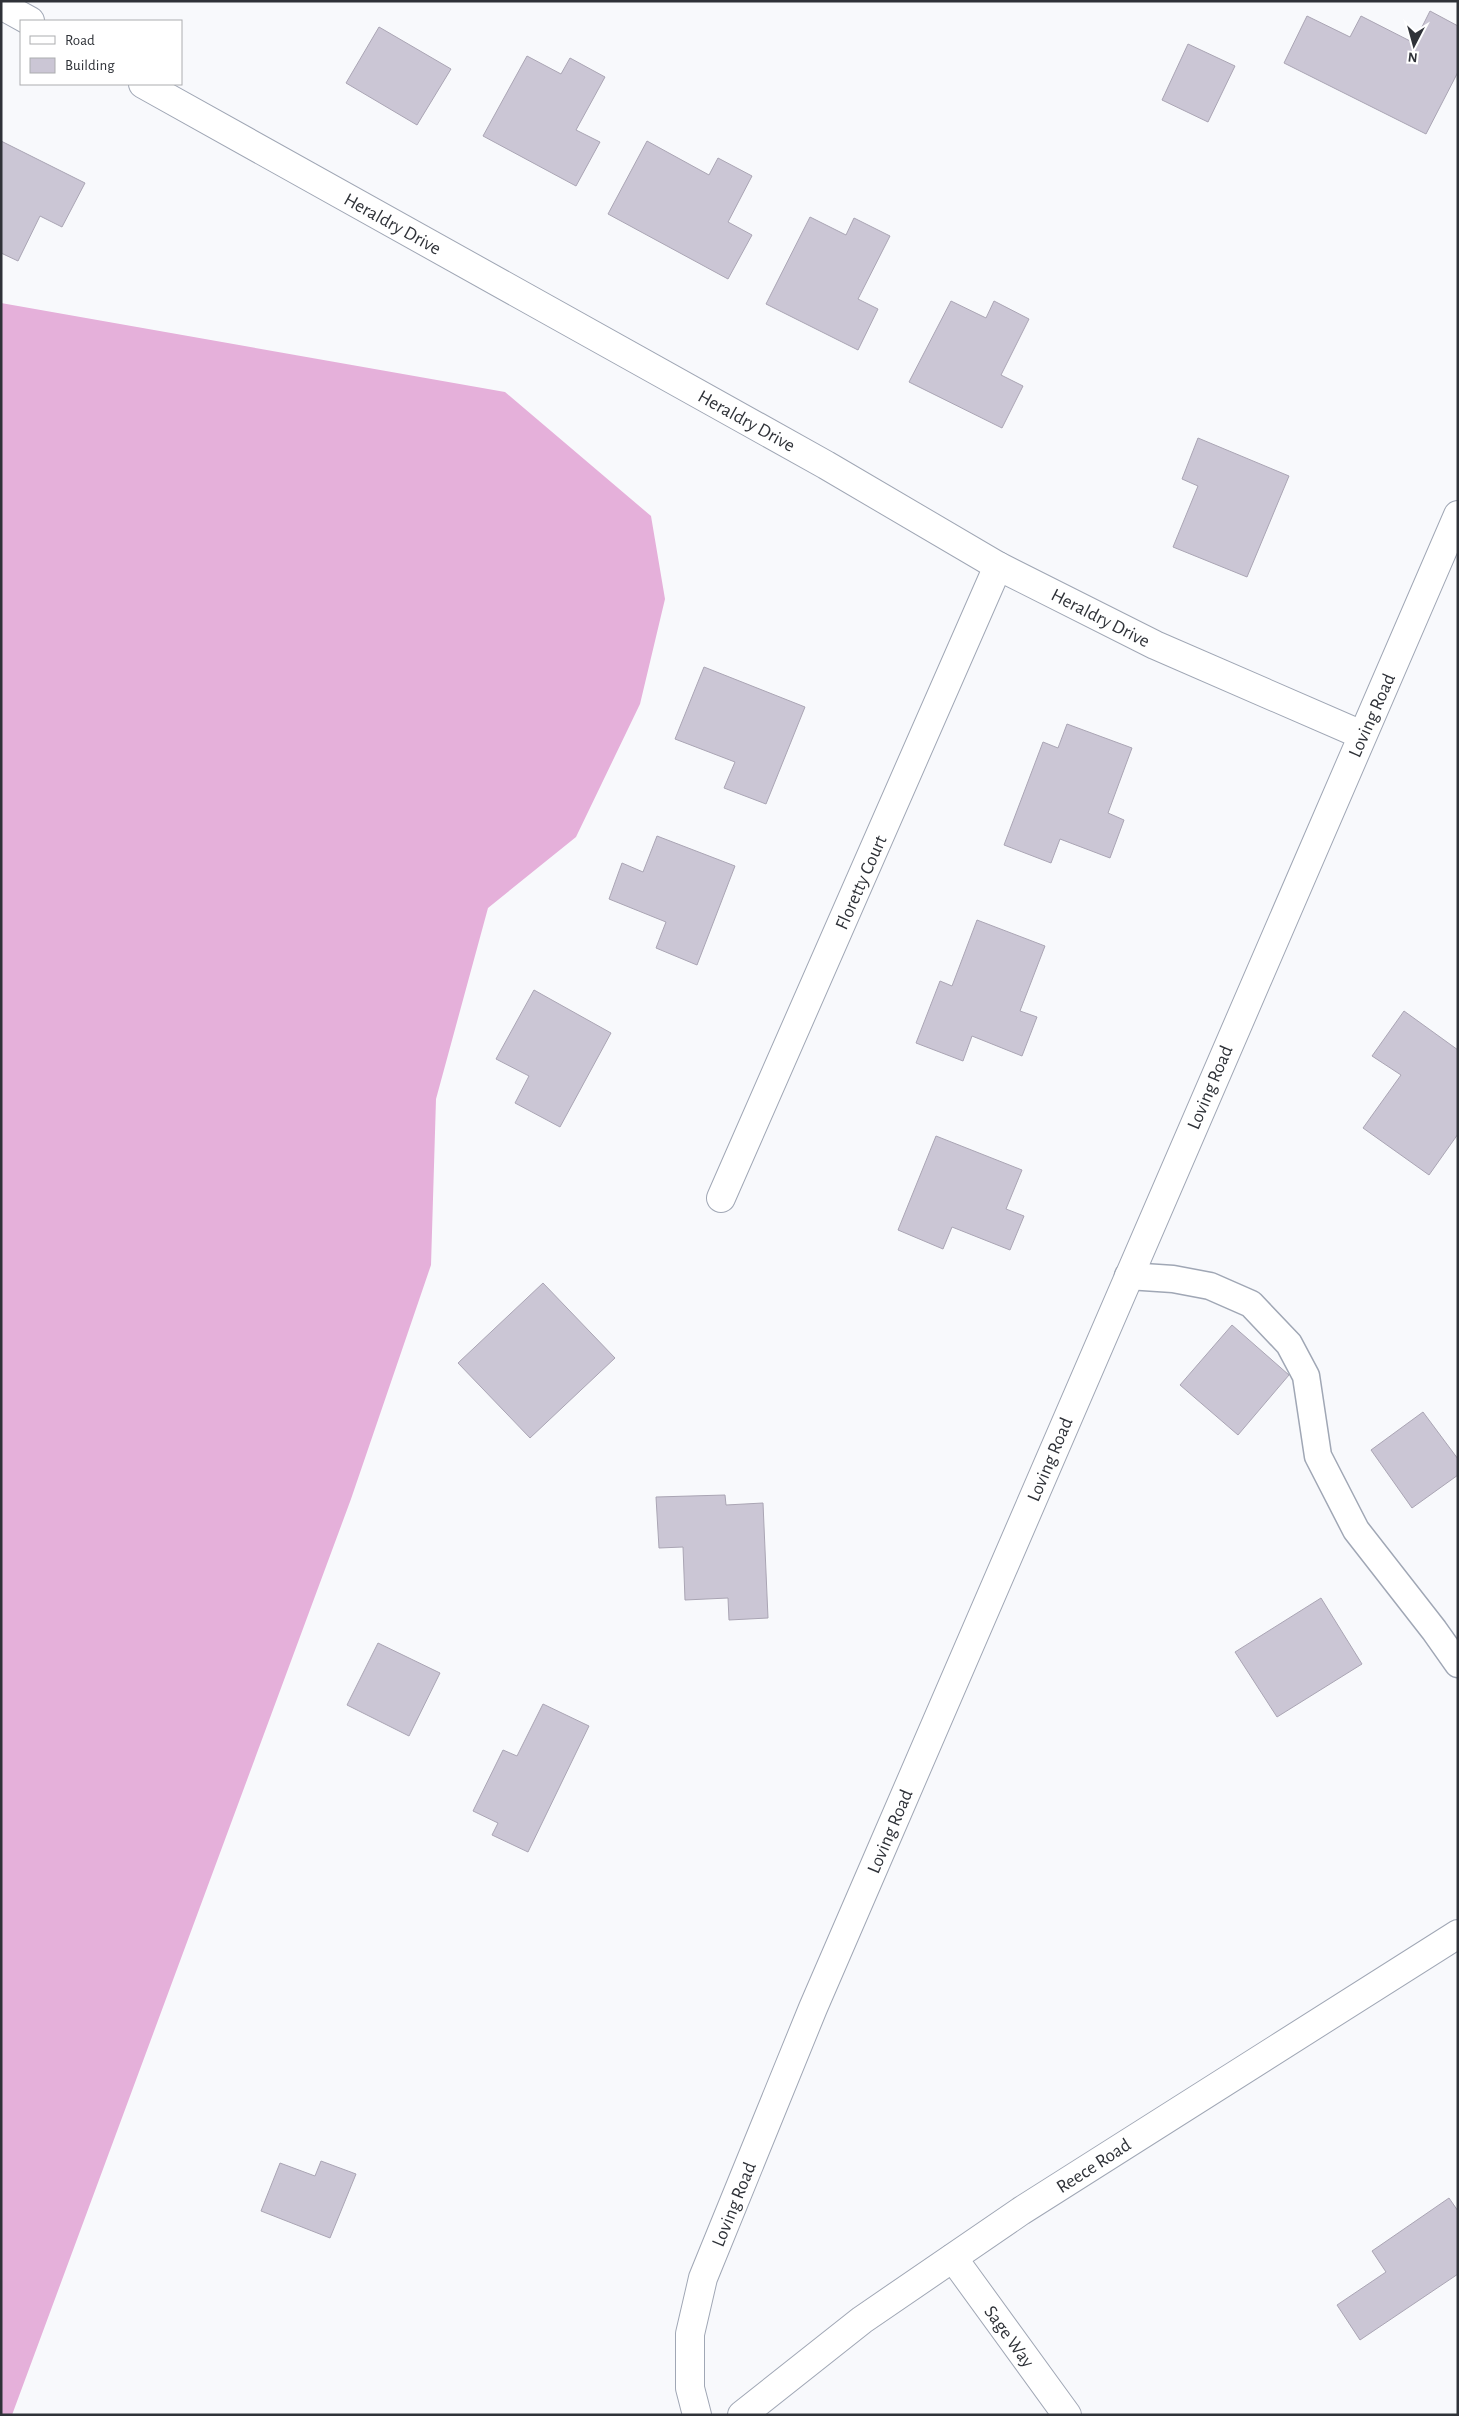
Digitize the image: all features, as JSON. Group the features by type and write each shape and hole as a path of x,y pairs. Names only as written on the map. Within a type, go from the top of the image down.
{"street":[{"path":"1,5 28,20"},
{"name":"Heraldry Drive","path":"145,85 817,460 998,566 1155,645 1362,735"},
{"name":"Loving Road","path":"697,2415 690,2388 690,2334 703,2278 814,2008 1128,1276 1458,515"},
{"name":"Floretty Court","path":"721,1198 998,566"},
{"name":"Reece Road","path":"742,2415 862,2320 1029,2205 1458,1934"},
{"name":"Sage Way","path":"953,2258 1067,2415"}],"lane":[{"path":"1128,1276 1173,1279 1210,1286 1252,1304 1289,1344 1306,1376 1318,1456 1356,1530 1458,1664"}],"shaded area":[{"path":"1,303 505,392 651,516 665,599 640,704 576,837 488,908 436,1099 431,1265 351,1499 12,2415 1,2415"}],"building":[{"path":"1430,11 1458,26 1458,72 1426,134 1284,63 1307,16 1350,37 1361,16 1414,43"},
{"path":"379,27 451,69 417,125 346,83"},
{"path":"1188,44 1235,66 1208,122 1162,100"},
{"path":"527,56 561,74 570,58 605,77 576,130 600,142 576,186 483,136"},
{"path":"1,141 85,183 62,227 40,216 18,261 1,253"},
{"path":"647,141 709,175 718,158 752,176 728,222 752,235 728,279 608,214"},
{"path":"810,217 846,235 854,218 890,236 858,299 878,309 858,350 766,304"},
{"path":"951,301 986,318 994,301 1029,319 1001,375 1023,386 1002,428 909,382"},
{"path":"1198,438 1289,476 1247,577 1173,547 1198,486 1182,479"},
{"path":"704,667 805,707 766,804 724,788 735,762 675,739"},
{"path":"1067,724 1132,748 1108,813 1124,820 1110,858 1060,839 1051,863 1004,845 1043,742 1058,748"},
{"path":"657,836 735,866 697,965 656,948 666,922 609,899 622,863 643,872"},
{"path":"977,920 1045,946 1020,1011 1037,1017 1022,1056 972,1036 963,1061 916,1043 940,981 952,986"},
{"path":"534,990 611,1033 560,1127 515,1103 529,1076 496,1059"},
{"path":"1404,1011 1458,1050 1458,1134 1429,1175 1363,1128 1401,1075 1372,1056"},
{"path":"936,1136 1022,1170 1006,1209 1024,1216 1010,1250 952,1227 943,1249 898,1230"},
{"path":"543,1283 615,1358 530,1438 458,1363"},
{"path":"1232,1325 1289,1375 1238,1435 1180,1385"},
{"path":"1423,1412 1458,1459 1458,1475 1412,1508 1371,1450"},
{"path":"725,1495 726,1505 763,1503 768,1618 729,1620 728,1598 685,1600 683,1547 659,1548 656,1497"},
{"path":"1321,1598 1362,1664 1277,1717 1235,1652"},
{"path":"378,1643 440,1673 409,1736 347,1705"},
{"path":"543,1704 589,1726 528,1852 492,1835 498,1823 473,1811 503,1750 517,1756"},
{"path":"321,2161 356,2174 330,2238 261,2211 280,2163 315,2176"},
{"path":"1449,2198 1458,2211 1458,2274 1360,2340 1337,2305 1386,2272 1372,2251"}]}
